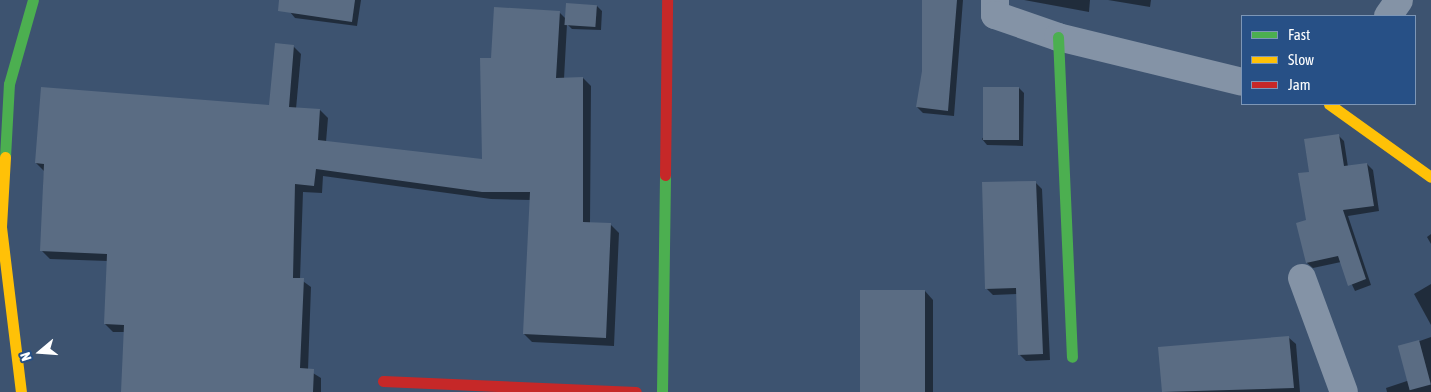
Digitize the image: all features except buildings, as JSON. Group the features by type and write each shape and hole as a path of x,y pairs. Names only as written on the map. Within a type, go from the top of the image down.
{"street":[{"path":"21,392 4,284 1,228 9,84 34,0"},
{"path":"662,392 667,0"},
{"path":"994,0 994,15 1058,37 1241,82"},
{"path":"1389,15 1399,0"},
{"path":"1058,37 1072,357"},
{"path":"1331,105 1431,177"},
{"path":"1302,278 1344,392"},
{"path":"383,381 636,392"}],"traffic: fast":[{"path":"5,157 9,84 33,0"},
{"path":"1058,37 1072,357"},
{"path":"662,392 665,175"}],"traffic: slow":[{"path":"1330,105 1431,177"},
{"path":"5,157 1,227 21,392"}],"traffic: jam":[{"path":"665,175 667,0"},
{"path":"383,381 636,392"}]}
